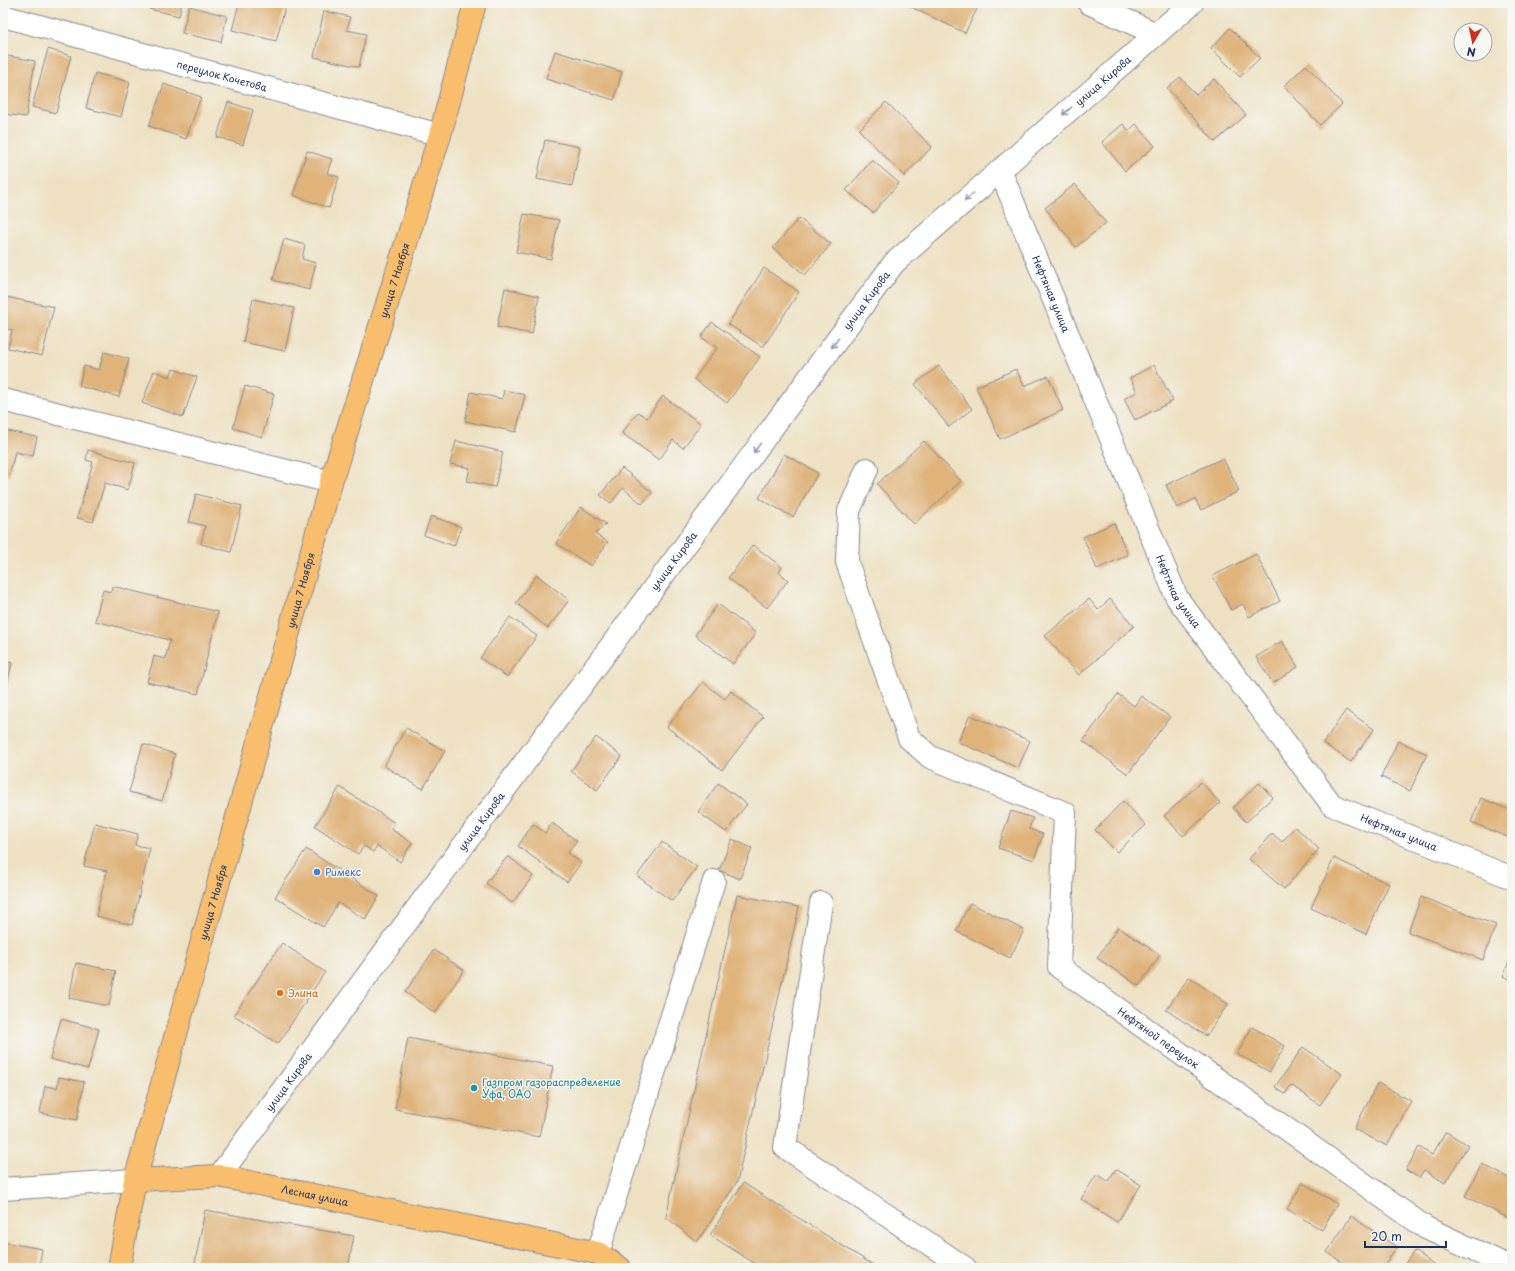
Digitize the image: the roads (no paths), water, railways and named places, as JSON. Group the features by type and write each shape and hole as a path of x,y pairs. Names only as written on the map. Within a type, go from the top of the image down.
{"main road":[{"name":"улица 7 Ноября","path":"119,1268 135,1180 331,482 440,135 475,3"},
{"name":"Лесная улица","path":"135,1180 219,1176 598,1253 620,1268"}],"street":[{"path":"1089,3 1156,34"},
{"name":"улица Кирова","path":"219,1176 894,263 1192,3"},
{"name":"переулок Кочетова","path":"3,16 440,135"},
{"name":"Нефтяная улица","path":"1000,170 1177,598 1332,805 1512,878"},
{"path":"3,400 331,482"},
{"name":"Нефтяной переулок","path":"867,469 849,511 847,562 909,738 930,757 1065,813 1059,967 1426,1228 1512,1268"},
{"path":"598,1253 714,881"},
{"path":"821,903 785,1147 965,1268"},
{"name":"Лесная улица","path":"3,1189 135,1180"}],"place":[{"name":"Римекс","path":"317,872"},
{"name":"Элина","path":"280,993"},
{"name":"Газпром газораспределение Уфа, ОАО","path":"474,1088"}]}
